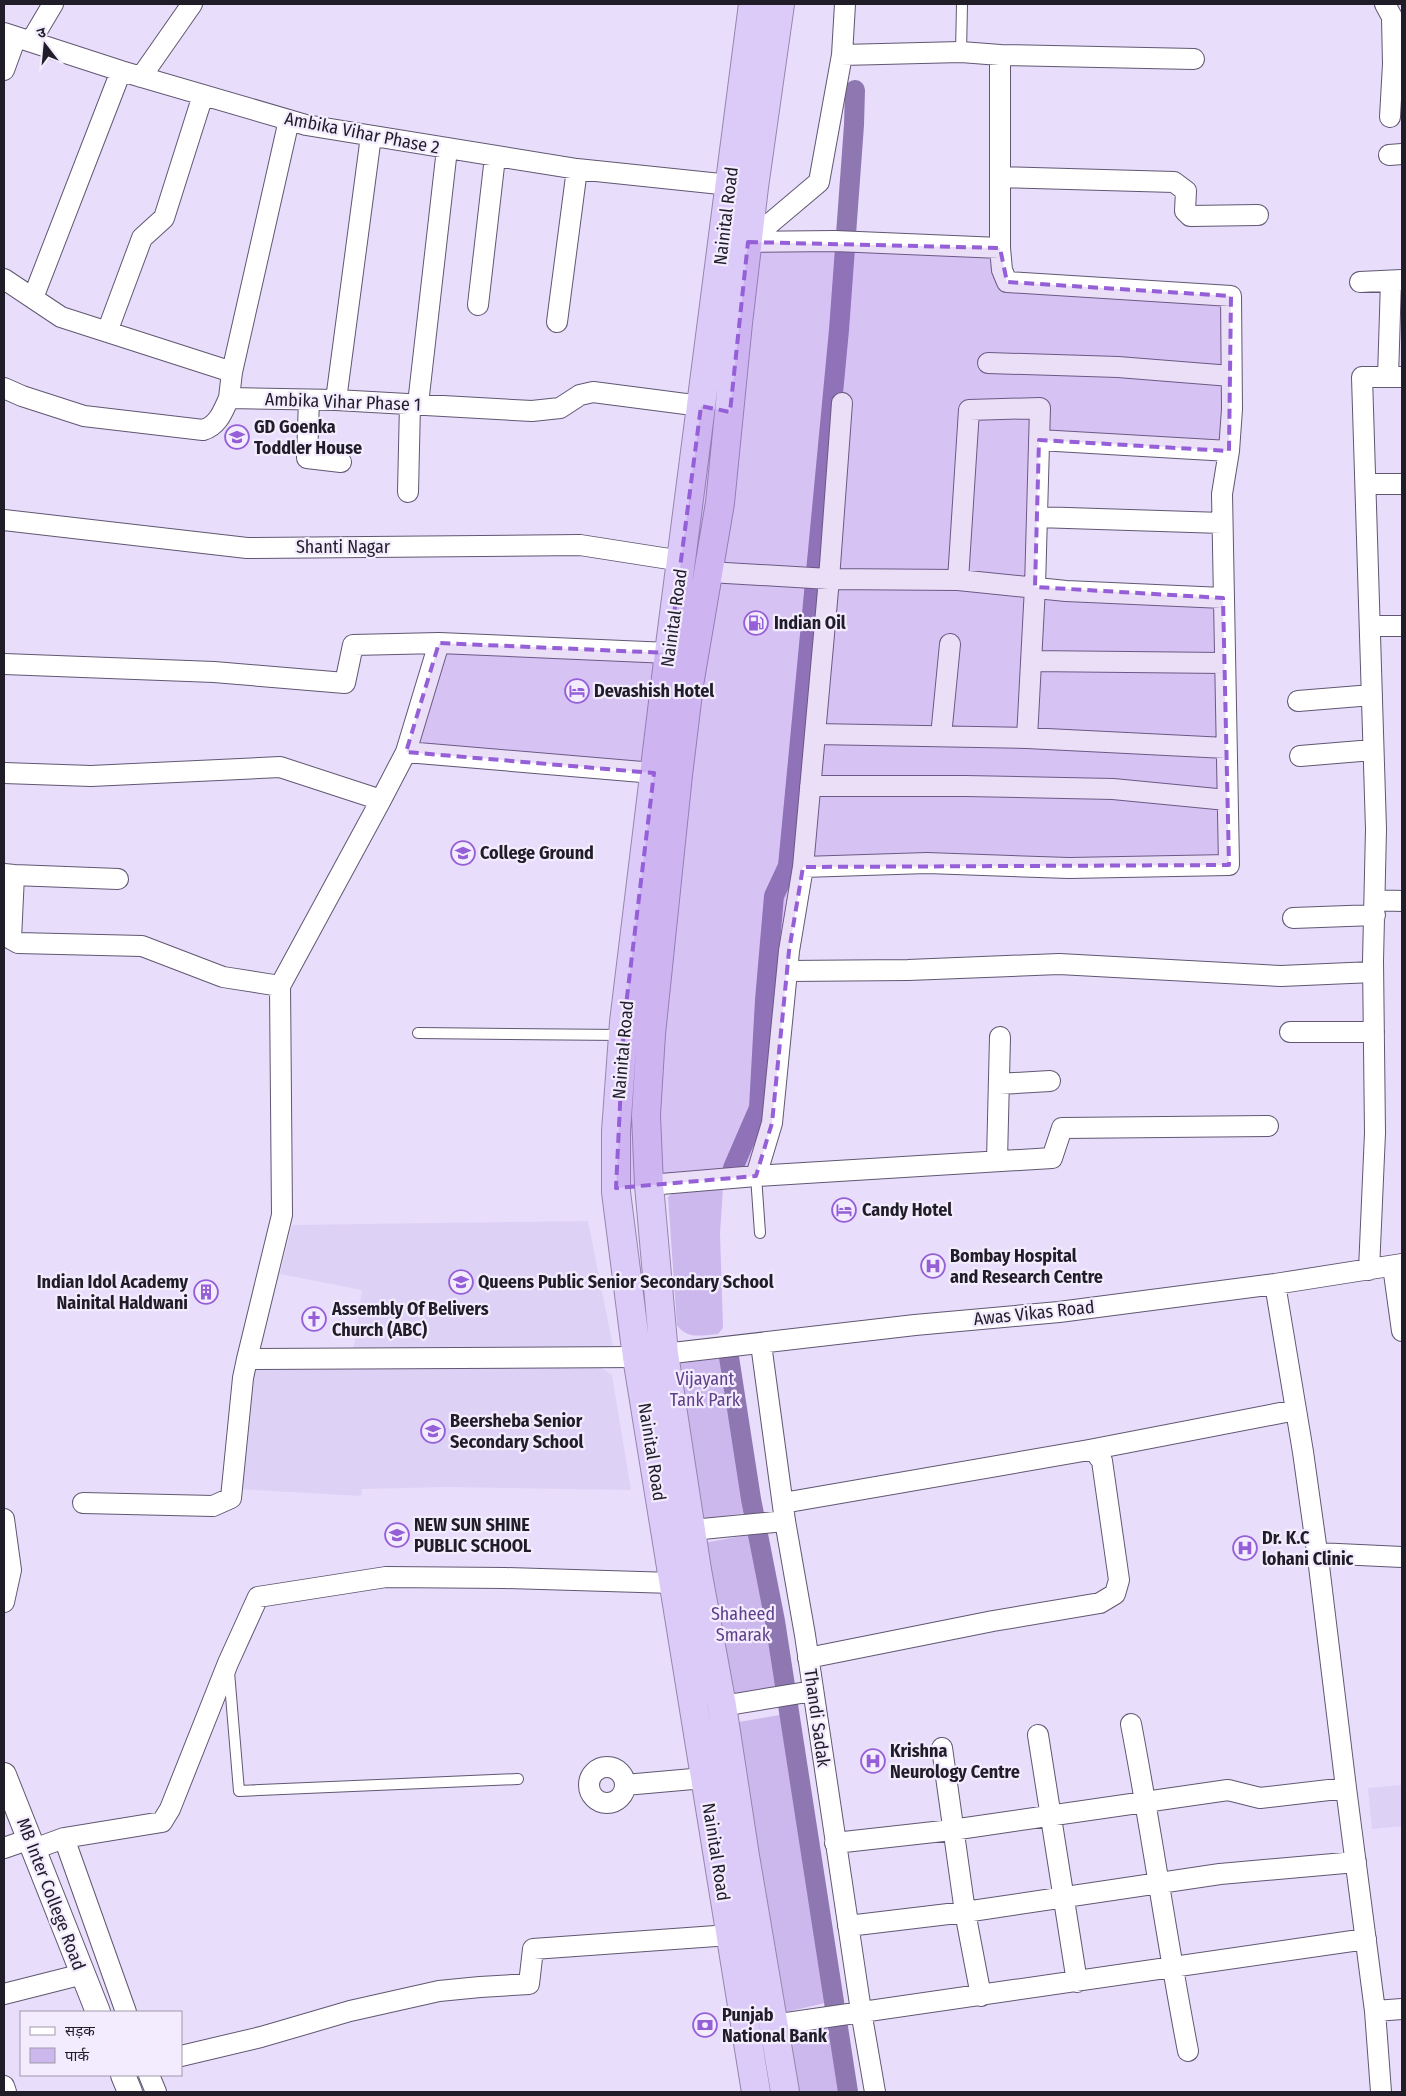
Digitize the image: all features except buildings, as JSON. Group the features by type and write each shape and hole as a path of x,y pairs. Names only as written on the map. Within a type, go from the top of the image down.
{"highway":[{"name":"Nainital Road","path":"753,4 742,186 736,241 730,412 720,503 689,685 682,739 651,1034 646,1116 649,1185 664,1354 692,1530 686,1582 704,1778 756,2092"},
{"name":"Nainital Road","path":"742,186 780,4"},
{"name":"Nainital Road","path":"736,241 701,406 669,652 623,1035 616,1131 616,1188 637,1357 686,1582 722,1706 785,2092"},
{"path":"701,406 730,412"},
{"path":"616,1188 649,1185"},
{"path":"637,1357 664,1354"}],"street":[{"path":"4,70 17,37 53,4"},
{"path":"141,77 192,4"},
{"path":"736,241 819,182 842,54 845,4"},
{"path":"1385,4 1392,17 1393,64 1390,117"},
{"name":"Ambika Vihar Phase 2","path":"17,37 121,71 289,120 447,149 577,169 742,186"},
{"path":"842,54 961,52 1000,55 1194,59"},
{"path":"803,867 927,863 1069,868 1229,865 1222,494 1229,451 1232,376 1231,296 1008,282 1002,270 1000,248 1000,55"},
{"path":"33,298 121,71"},
{"path":"107,332 142,238 164,218 203,95"},
{"path":"4,388 22,396 84,416 204,430 217,423 229,398 232,372 289,120"},
{"path":"336,400 371,136"},
{"path":"408,492 414,404 447,149"},
{"path":"478,305 495,157"},
{"path":"556,322 577,169"},
{"path":"1001,177 1174,182 1186,191 1185,211 1190,216 1258,215"},
{"path":"736,241 845,242 1000,248"},
{"path":"4,279 61,317 232,372"},
{"path":"1360,282 1397,281 1395,377 1362,377 1376,829 1373,972 1375,1133 1369,1270"},
{"path":"988,363 1118,367 1232,376"},
{"name":"Ambika Vihar Phase 1","path":"229,398 336,400 532,411 560,408 580,395 593,392 701,406"},
{"path":"309,400 307,458 341,462"},
{"path":"756,1176 772,1123 787,971 803,867 815,734 820,578 842,403"},
{"path":"958,580 969,410 1040,408 1035,587 1027,738"},
{"path":"1039,440 1229,451"},
{"path":"1366,484 1402,484"},
{"path":"1037,517 1222,523"},
{"name":"Shanti Nagar","path":"4,520 248,548 580,545 682,560"},
{"path":"709,572 820,578 958,580 1066,591 1223,598"},
{"path":"1370,626 1402,626"},
{"path":"4,664 214,672 345,683 352,645 439,643 669,652"},
{"path":"83,1503 213,1506 230,1498 243,1378 282,1215 280,986 406,752 439,643"},
{"path":"941,736 950,644"},
{"path":"1031,661 1224,662"},
{"path":"1298,701 1372,695"},
{"path":"815,734 1027,738 1226,748"},
{"path":"1300,756 1373,750"},
{"path":"406,752 654,773"},
{"path":"4,773 91,776 280,767 381,800"},
{"path":"810,786 965,786 1113,789 1227,800"},
{"path":"118,880 9,875 11,939 18,944 142,946 223,977 280,986"},
{"path":"1293,918 1375,908 1402,901"},
{"path":"787,971 908,970 1059,964 1281,976 1373,972"},
{"path":"1290,1032 1374,1032"},
{"path":"997,1160 1000,1037"},
{"path":"998,1084 1050,1081"},
{"path":"649,1185 756,1176 1052,1158 1062,1128 1268,1126"},
{"path":"1397,1265 1402,1331"},
{"name":"Awas Vikas Road","path":"664,1354 915,1325 1059,1312 1275,1284 1397,1265"},
{"path":"1275,1284 1318,1553 1346,1788 1376,2011 1381,2092"},
{"name":"Thandi Sadak","path":"761,1344 784,1512 808,1658 796,1693 835,1842 848,1926 844,2014 875,2092"},
{"path":"247,1359 637,1357"},
{"path":"692,1530 757,1523 784,1512 1296,1410"},
{"path":"808,1658 993,1621 1100,1603 1115,1594 1119,1580 1102,1461 1095,1452 1089,1450"},
{"path":"4,1519 12,1570 4,1602"},
{"path":"1318,1553 1402,1557"},
{"path":"4,1848 162,1822 170,1809 228,1663 258,1597 386,1577 686,1582"},
{"path":"722,1706 796,1693"},
{"path":"1131,1724 1146,1801 1172,1968 1188,2052"},
{"path":"1038,1735 1077,1982"},
{"path":"942,1748 952,1830 981,1996"},
{"name":"MB Inter College Road","path":"4,1775 98,2011"},
{"path":"625,1785 704,1778"},
{"path":"835,1842 952,1830 1228,1790 1260,1798 1346,1788"},
{"path":"64,1838 126,2011"},
{"path":"848,1926 965,1912 1220,1874 1356,1862"},
{"path":"182,2056 261,2037 350,2011 439,1991 529,1984 533,1949 730,1935"},
{"path":"774,2025 1077,1982 1366,1938"},
{"path":"4,1994 83,1974"},
{"path":"1376,2011 1402,2009"},
{"path":"123,2076 130,2092"},
{"path":"149,2076 156,2092"},
{"path":"4,2086 6,2092"}],"lane":[{"path":"961,52 962,4"},
{"path":"418,1033 623,1035"},
{"path":"756,1176 760,1233"},
{"path":"228,1663 239,1792 518,1779"}],"highlighted area":[{"path":"748,242 1000,248 1007,282 1231,296 1229,451 1039,440 1035,587 1223,598 1229,865 803,867 789,951 772,1123 756,1176 616,1188 624,1022 654,773 406,752 439,643 669,653 701,406 730,412"}],"shaded area":[{"name":"Queens Public Senior Secondary School","path":"588,1221 614,1352 353,1352 362,1290 280,1274 292,1225"},
{"name":"Beersheba Senior Secondary School","path":"597,1365 612,1375 631,1490 446,1487 362,1489 361,1496 237,1489 252,1367"},
{"path":"1402,1785 1402,1826 1372,1829 1368,1788"}],"green space":[{"path":"723,1188 720,1233 723,1328 718,1334 690,1335 681,1330 677,1325 668,1197 674,1192"},
{"name":"Vijayant Tank Park","path":"723,1358 745,1513 703,1519 678,1363"},
{"name":"Shaheed Smarak","path":"752,1534 780,1689 731,1696 704,1543"},
{"path":"780,1715 825,2003 782,2013 732,1723"},
{"path":"831,2026 842,2092 795,2092 786,2034"}],"waterway":[{"path":"733,1168 759,1108 765,1000 774,896 788,866 839,330 855,90"},
{"path":"729,1357 751,1499 775,1621 848,2092"}],"place":[{"name":"GD Goenka Toddler House","path":"237,437"},
{"name":"Indian Oil","path":"756,623"},
{"name":"Devashish Hotel","path":"577,691"},
{"name":"College Ground","path":"463,853"},
{"name":"Candy Hotel","path":"844,1210"},
{"name":"Bombay Hospital and Research Centre","path":"933,1266"},
{"name":"Queens Public Senior Secondary School","path":"461,1282"},
{"name":"Indian Idol Academy Nainital Haldwani","path":"206,1292"},
{"name":"Assembly Of Belivers Church (ABC)","path":"314,1319"},
{"name":"Beersheba Senior Secondary School","path":"433,1431"},
{"name":"NEW SUN SHINE PUBLIC SCHOOL","path":"397,1535"},
{"name":"Dr. K.C lohani Clinic","path":"1245,1548"},
{"name":"Krishna Neurology Centre","path":"873,1761"},
{"name":"Punjab National Bank","path":"705,2025"}]}
